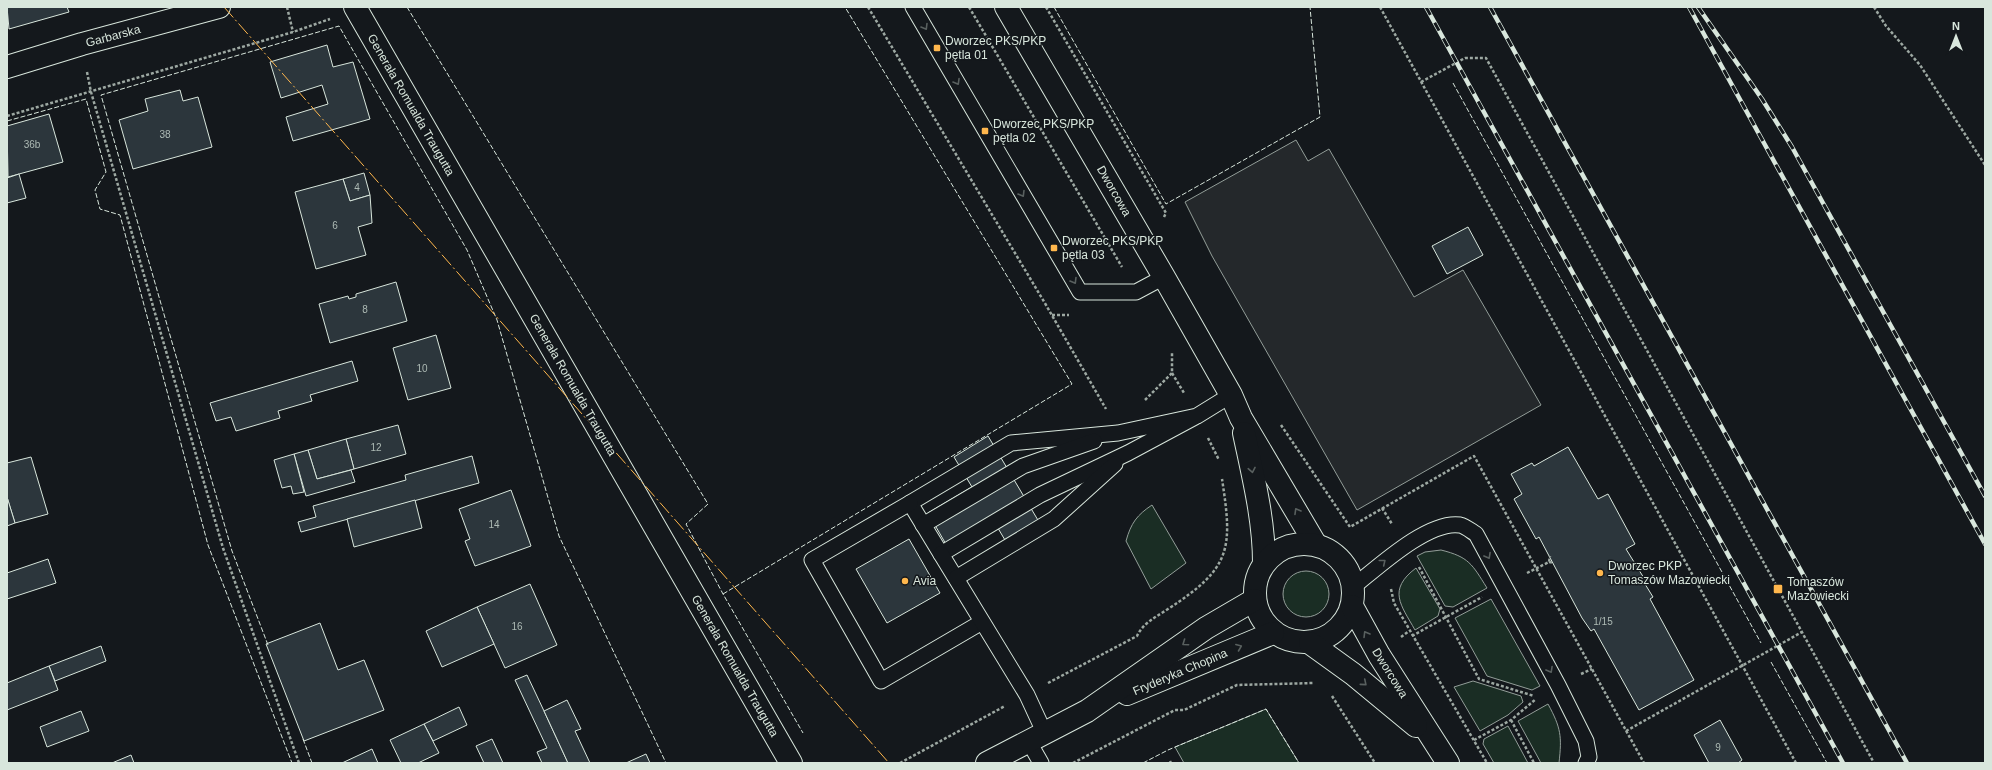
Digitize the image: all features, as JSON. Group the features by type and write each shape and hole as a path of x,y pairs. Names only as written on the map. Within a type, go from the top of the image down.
{"street":[{"name":"Garbarska","path":"7,67 82,44 219,7"},
{"name":"Dworcowa","path":"1006,7 1164,277 1231,395 1241,418 1316,545"},
{"name":"Generała Romualda Traugutta","path":"355,8 792,763"},
{"name":"Dworcowa","path":"1241,418 1260,509 1264,543 1264,563"},
{"path":"1297,544 1316,545 1334,554 1347,568 1352,596 1343,623 1328,636 1310,643 1291,641 1273,633 1260,618 1254,600 1255,581 1264,563 1279,550 1297,544"},
{"name":"Dworcowa","path":"1352,596 1364,630 1431,739 1448,763"},
{"name":"Fryderyka Chopina","path":"1087,711 1206,628 1254,600"},
{"name":"Fryderyka Chopina","path":"987,763 1087,711 1273,633"},
{"name":"Dworcowa","path":"1310,643 1354,674 1431,739"}],"lane":[{"path":"913,7 1080,292 1136,292 1164,277"},
{"path":"941,554 1040,495 1128,453 1197,416 1231,395"},
{"path":"982,622 881,681 812,560 1011,443 1118,433 1197,416"},
{"path":"923,525 1023,466 1118,433"},
{"path":"956,578 1054,519 1128,453"},
{"path":"910,503 1027,695 1041,763"},
{"path":"1352,596 1405,545 1444,526 1461,525 1476,534 1558,685 1586,741 1589,757 1586,763"}],"path":[{"path":"287,7 293,32"},
{"path":"868,7 1046,305 1106,410"},
{"path":"969,7 1136,292"},
{"path":"1380,7 1796,763"},
{"path":"1874,7 1886,26 1920,65 1985,165"},
{"path":"7,116 293,32 355,8"},
{"path":"82,44 91,92 223,548 299,763"},
{"path":"1421,82 1465,58 1486,58 1874,763"},
{"path":"1170,348 1173,355 1172,372 1197,416 1220,462"},
{"path":"1144,400 1172,372"},
{"path":"1137,636 1142,626 1189,596 1204,583 1219,566 1226,549 1228,519 1222,476"},
{"path":"1382,508 1444,611 1479,679 1539,697 1511,720 1474,740"},
{"path":"1549,562 1554,563"},
{"path":"1391,588 1394,603 1487,763"},
{"path":"1626,731 1802,632"},
{"path":"1558,685 1592,669"},
{"path":"1073,763 1175,710 1184,710 1237,685 1317,683"},
{"path":"1330,693 1375,763"},
{"path":"1511,720 1534,763"}],"green space":[{"path":"1152,505 1186,563 1151,589 1126,541 1135,520 1142,512"},
{"path":"1441,550 1458,556 1469,563 1487,588 1453,607 1445,606 1417,556 1425,552"},
{"path":"1416,568 1440,609 1438,616 1415,630 1405,613 1399,598 1399,591 1407,576"},
{"path":"1306,571 1319,575 1325,581 1329,594 1325,607 1319,613 1306,617 1293,613 1287,607 1283,594 1287,581 1293,575"},
{"path":"1491,599 1540,686 1532,690 1487,676 1455,618"},
{"path":"1473,681 1521,696 1523,702 1508,715 1480,731 1454,687"},
{"path":"1548,704 1560,732 1559,763 1541,763 1518,721"},
{"path":"1266,709 1299,763 1184,763 1175,747"},
{"path":"1508,726 1528,763 1494,763 1483,744 1484,739"}],"shaded area":[{"path":"1296,140 1308,161 1329,149 1414,297 1463,270 1541,405 1357,510 1212,256 1185,202"}],"building":[{"path":"7,7 67,7 69,12 9,29"},
{"path":"327,45 333,67 353,62 370,119 293,141 286,117 328,104 322,85 281,98 270,62"},
{"path":"180,90 183,101 198,97 212,147 133,169 119,120 148,111 145,99"},
{"path":"49,114 63,162 8,177 7,126"},
{"path":"364,173 370,195 350,201 343,179"},
{"path":"19,174 26,198 7,203 7,178"},
{"path":"343,179 350,201 370,195 372,223 358,227 366,255 316,269 295,192"},
{"path":"1468,227 1483,255 1447,274 1432,246"},
{"path":"396,282 407,321 330,343 319,304 348,296 349,299 356,297 356,294"},
{"path":"436,335 451,388 408,400 393,348"},
{"path":"352,361 358,381 310,395 312,401 278,411 280,418 236,431 231,417 216,421 210,403"},
{"path":"398,425 406,454 354,469 346,439"},
{"path":"988,436 1045,532 1012,552 992,518 947,546 928,513 972,487 954,457"},
{"path":"346,439 354,469 317,479 308,450"},
{"name":"Dworzec PKP Tomaszów Mazowiecki","path":"1568,447 1598,499 1608,494 1635,544 1626,549 1647,583 1645,584 1653,597 1650,599 1694,680 1639,710 1594,629 1591,631 1582,618 1539,537 1536,539 1514,499 1522,494 1511,474 1532,463 1534,466"},
{"path":"308,450 317,479 351,470 355,482 306,496 294,454"},
{"path":"294,454 304,492 293,494 291,486 282,488 274,460"},
{"path":"472,456 479,483 301,532 298,522 316,517 313,506 406,480 405,475"},
{"path":"31,457 48,514 15,523 7,497 7,463"},
{"path":"511,490 531,546 475,566 465,541 470,539 459,509"},
{"path":"7,497 15,523 7,526"},
{"path":"415,500 422,528 354,547 347,519"},
{"path":"909,539 940,593 887,623 856,569"},
{"path":"48,559 56,583 7,599 7,573"},
{"path":"530,584 557,645 505,668 477,607"},
{"path":"477,607 494,644 442,667 426,631"},
{"path":"320,623 338,670 364,660 384,710 304,741 266,644"},
{"path":"101,646 106,661 55,681 49,666"},
{"path":"49,666 58,690 7,710 7,683"},
{"path":"527,675 568,763 542,763 537,752 547,748 515,680"},
{"path":"567,700 581,729 575,731 590,763 568,763 544,711"},
{"path":"459,707 467,725 433,741 424,724"},
{"path":"81,711 89,731 47,747 40,727"},
{"path":"1720,720 1742,760 1738,763 1709,763 1694,735"},
{"path":"424,724 439,753 418,763 401,763 390,740"},
{"path":"492,739 503,763 484,763 476,746"},
{"path":"372,749 378,763 342,763"},
{"path":"646,754 650,763 626,763"},
{"path":"131,755 134,763 112,763"}],"railway":[{"path":"1426,7 1843,763"},
{"path":"1490,7 1907,763"},
{"path":"1689,7 1985,544"},
{"path":"1698,7 1762,99 1792,147 1985,496"}],"fence":[{"path":"407,7 708,504 686,524 723,594 803,733"},
{"path":"723,594 1072,384 845,7"},
{"path":"1054,7 1166,204 1320,117 1310,7"},
{"path":"268,645 232,551 101,95 339,26 467,250 497,320 559,536 666,763"},
{"path":"1453,83 1761,643"},
{"path":"7,121 86,99 106,172 95,190 100,209 120,215 208,545 292,763"},
{"path":"1771,662 1827,763"},
{"path":"1143,763 1168,750 1266,709 1299,763"},
{"path":"303,739 312,763"}],"power":[{"path":"224,7 889,763"}],"place":[{"name":"Dworzec PKS/PKP pętla 01","path":"937,48"},
{"name":"Dworzec PKS/PKP pętla 02","path":"985,131"},
{"name":"Dworzec PKS/PKP pętla 03","path":"1054,248"},
{"name":"Dworzec PKP Tomaszów Mazowiecki","path":"1600,573"},
{"name":"Avia","path":"905,581"},
{"name":"Tomaszów Mazowiecki","path":"1778,589"}]}
